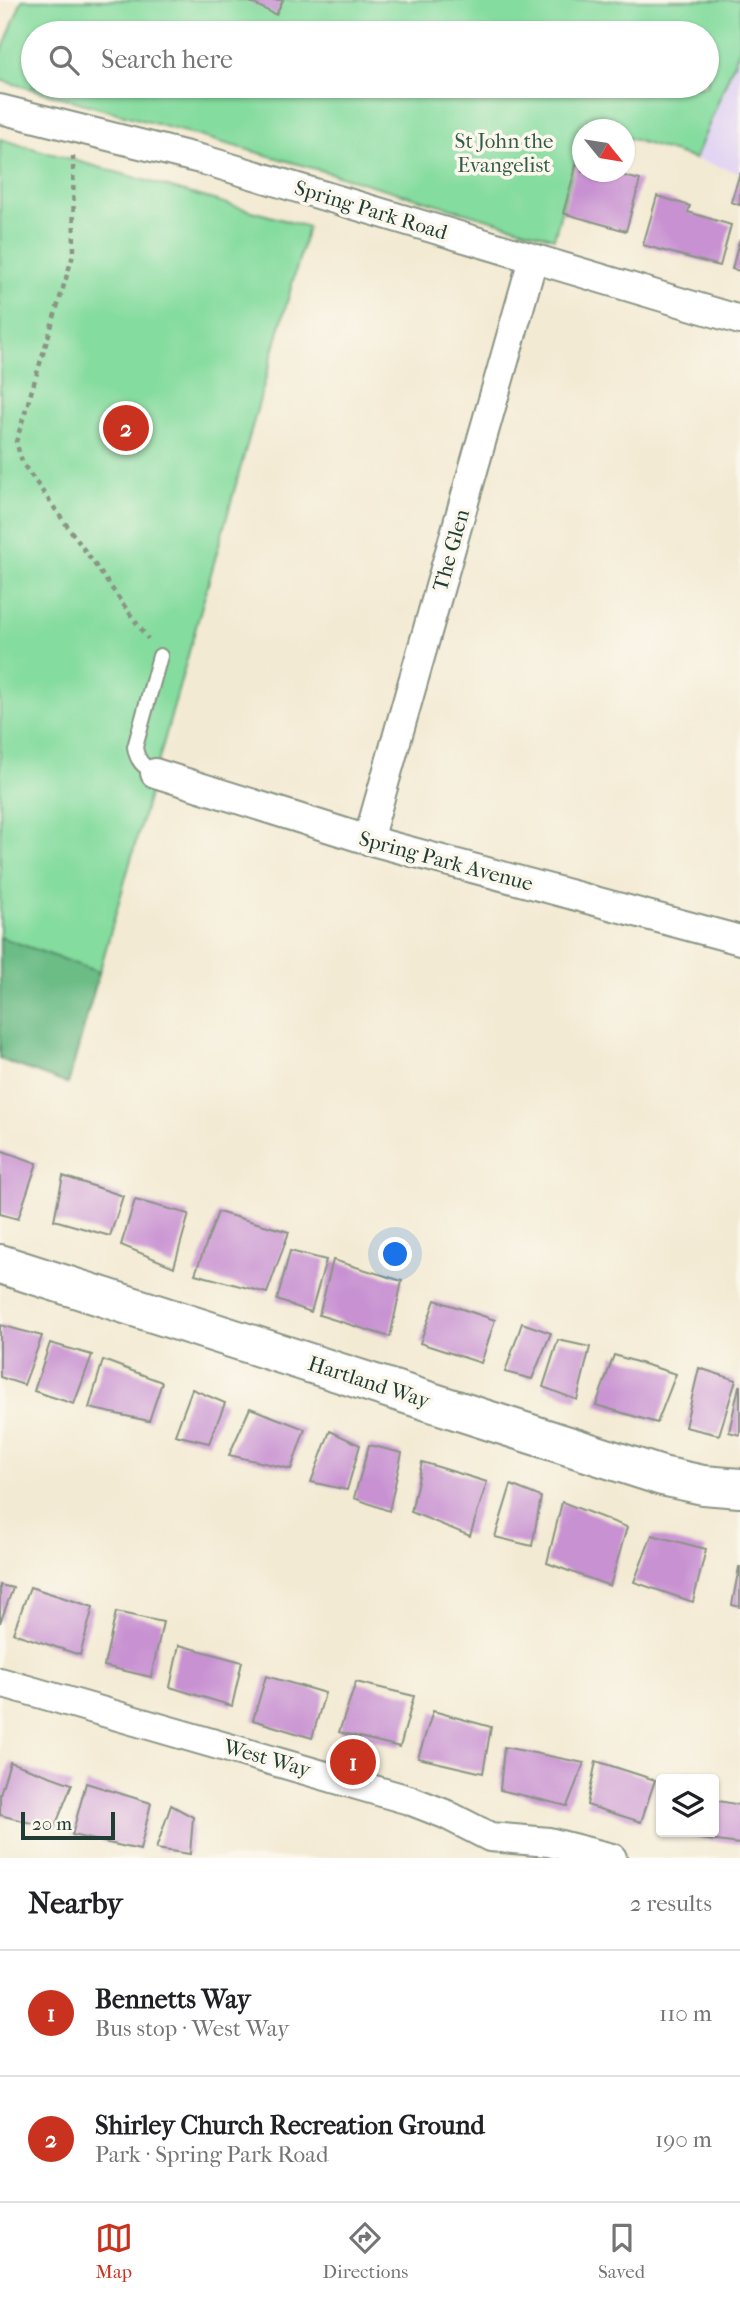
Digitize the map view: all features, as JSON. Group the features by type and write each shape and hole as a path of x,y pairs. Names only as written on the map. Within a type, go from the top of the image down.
{"street":[{"name":"Spring Park Road","path":"0,109 204,160 740,320"},
{"name":"The Glen","path":"368,840 533,259"},
{"name":"Spring Park Avenue","path":"155,773 368,840 740,940"},
{"name":"Hartland Way","path":"0,1264 662,1476 703,1485 740,1488"},
{"name":"West Way","path":"0,1682 409,1800 444,1814 486,1848 549,1842 612,1858"}],"lane":[{"path":"155,773 142,766 136,758 135,747 160,656"}],"path":[{"path":"73,127 74,253 16,442 23,464 36,484 160,656"}],"shaded area":[{"path":"740,48 740,173 695,159"}],"green space":[{"name":"St John the Evangelist","path":"22,0 740,0 740,48 695,159 635,140 635,119 572,119 572,172 554,238 64,98 719,98 719,21 21,21 21,86 0,80 0,56"},
{"path":"0,139 308,227 68,1084 0,1059"},
{"path":"0,937 99,972 68,1084 0,1059"}],"building":[{"path":"246,0 283,0 276,15"},
{"path":"740,173 740,205 731,202"},
{"path":"640,180 626,231 563,213 572,181"},
{"path":"657,196 690,206 688,212 731,225 720,266 643,245"},
{"path":"740,242 740,271 732,269"},
{"path":"0,1150 37,1163 18,1219 0,1214"},
{"path":"63,1176 123,1196 110,1236 54,1220"},
{"path":"135,1200 189,1214 174,1267 121,1245"},
{"path":"218,1212 289,1232 267,1293 195,1274"},
{"path":"290,1251 326,1260 311,1312 277,1300"},
{"path":"333,1260 402,1281 390,1337 319,1315"},
{"path":"435,1300 495,1320 481,1363 420,1343"},
{"path":"522,1323 551,1333 532,1379 505,1372"},
{"path":"0,1325 42,1336 24,1385 0,1377"},
{"path":"558,1340 590,1347 577,1400 543,1387"},
{"path":"50,1343 92,1355 74,1404 34,1391"},
{"path":"614,1355 676,1374 657,1423 596,1405"},
{"path":"103,1360 162,1382 149,1421 89,1408"},
{"path":"699,1368 736,1380 719,1435 685,1427"},
{"path":"740,1386 740,1435 729,1432"},
{"path":"192,1389 225,1403 209,1443 175,1435"},
{"path":"250,1408 305,1429 291,1469 229,1455"},
{"path":"330,1431 360,1445 347,1490 311,1482"},
{"path":"369,1445 402,1453 389,1511 354,1498"},
{"path":"422,1462 487,1482 470,1536 411,1512"},
{"path":"511,1485 541,1497 532,1546 495,1537"},
{"path":"562,1502 627,1527 610,1586 547,1563"},
{"path":"652,1535 706,1549 693,1602 634,1582"},
{"path":"740,1567 740,1607 732,1605"},
{"path":"0,1585 13,1588 0,1623"},
{"path":"30,1587 93,1607 80,1655 13,1633"},
{"path":"116,1612 163,1622 151,1677 104,1666"},
{"path":"179,1645 242,1662 232,1706 170,1687"},
{"path":"266,1676 325,1693 312,1738 253,1720"},
{"path":"356,1682 414,1696 400,1747 339,1732"},
{"path":"433,1711 491,1727 483,1773 418,1758"},
{"path":"504,1747 584,1763 567,1806 500,1790"},
{"path":"596,1761 655,1780 641,1822 587,1805"},
{"path":"10,1762 72,1784 54,1829 0,1815 0,1794"},
{"path":"86,1783 151,1803 140,1850 72,1835"},
{"path":"719,1801 740,1805 740,1844 686,1837 719,1837"},
{"path":"171,1805 193,1817 190,1854 156,1849"}],"place":[{"name":"Shirley Church Recreation Ground","path":"126,428"},
{"name":"Bennetts Way","path":"353,1762"}]}
